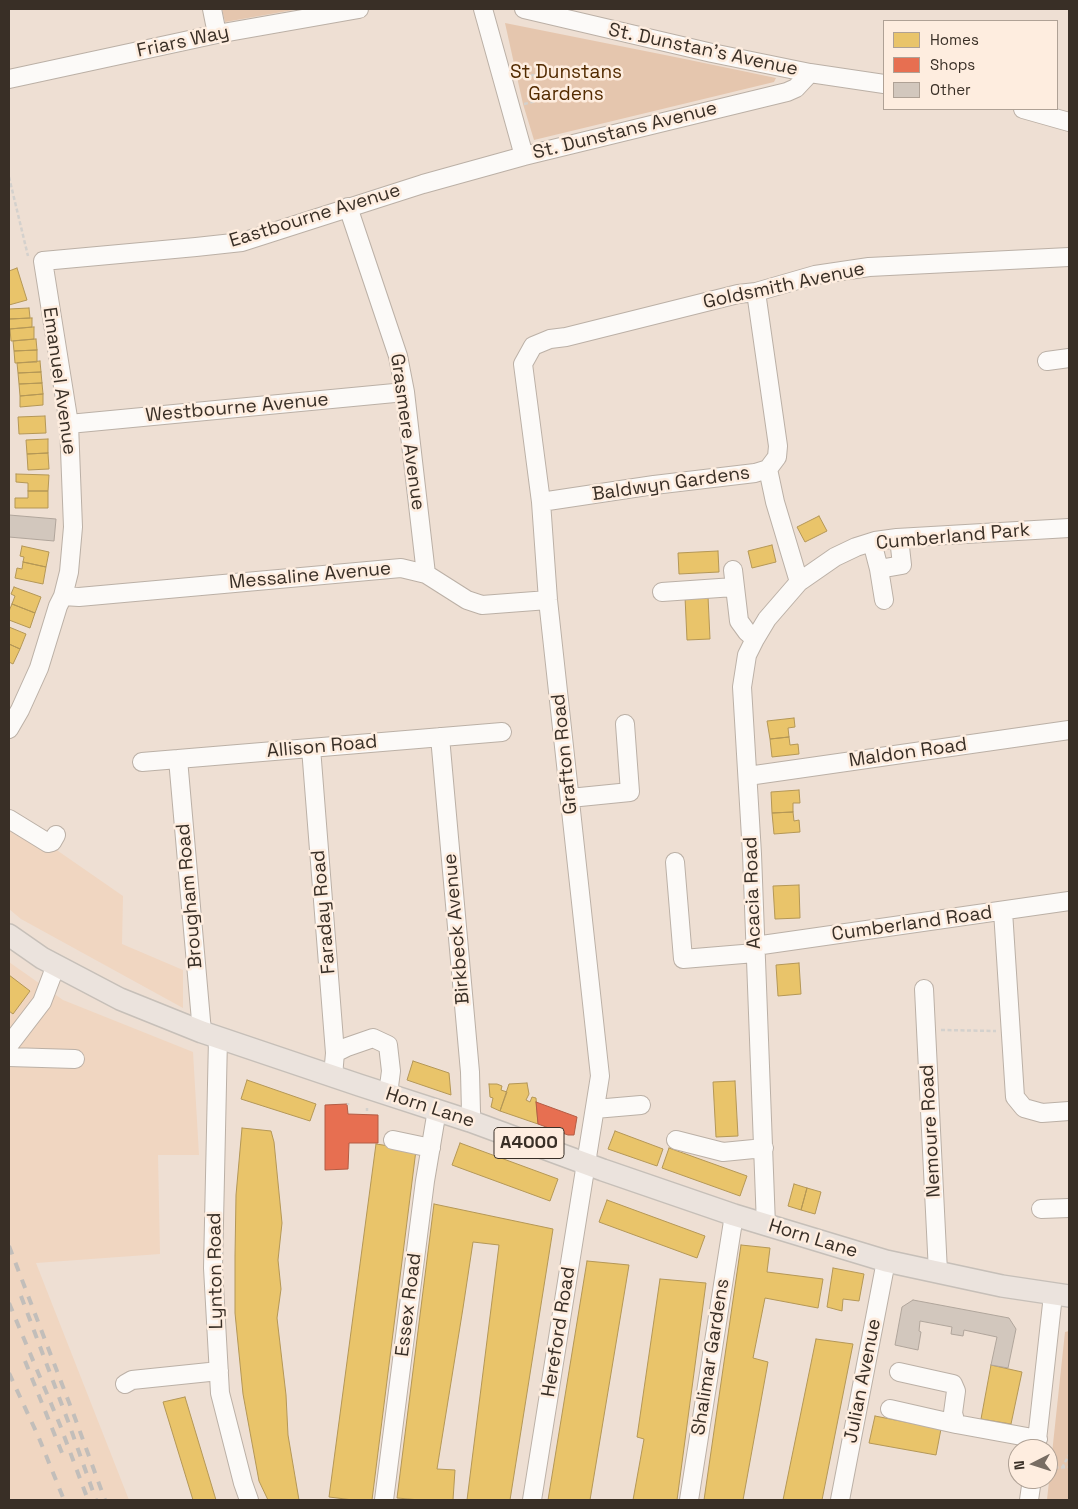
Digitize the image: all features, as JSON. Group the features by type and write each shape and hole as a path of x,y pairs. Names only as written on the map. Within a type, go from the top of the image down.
{"main road":[{"name":"Horn Lane","path":"9,935 42,958 120,999 210,1035 470,1120 586,1164 734,1215 886,1261 1061,1296"}],"street":[{"path":"212,9 217,34"},
{"name":"Friars Way","path":"9,79 217,34 359,9"},
{"name":"St. Dunstans Avenue","path":"483,9 524,156 787,92 796,88 810,73"},
{"name":"St. Dunstan's Avenue","path":"524,9 702,51 810,73 883,84"},
{"path":"1027,110 1069,122"},
{"name":"Eastbourne Avenue","path":"42,261 196,248 242,242 423,184 524,156"},
{"name":"Grasmere Avenue","path":"348,207 398,356 405,392 426,574"},
{"name":"Goldsmith Avenue","path":"533,346 550,339 738,294 756,292 815,275 869,267 1069,257"},
{"name":"Emanuel Avenue","path":"9,729 39,668 63,596 68,572 73,526 69,424 42,261"},
{"name":"Baldwyn Gardens","path":"542,502 654,485 755,473 768,469 777,457 778,446 756,292"},
{"name":"Grafton Road","path":"533,346 523,364 542,502 548,600 600,1076 586,1164"},
{"path":"1047,361 1069,358"},
{"name":"Westbourne Avenue","path":"69,424 405,392"},
{"path":"768,469 775,502 799,582"},
{"name":"Cumberland Park","path":"755,639 767,619 799,582 835,557 856,547 872,542 899,538 1069,528"},
{"path":"879,569 902,565 899,538"},
{"path":"872,542 884,600"},
{"name":"Messaline Avenue","path":"63,596 79,597 401,568 426,574 467,600 482,605 548,600"},
{"path":"662,592 734,578 739,621 755,639"},
{"name":"Acacia Road","path":"755,639 747,655 742,687 748,776 766,1225"},
{"path":"570,798 630,792 625,724"},
{"name":"Maldon Road","path":"748,776 1069,730"},
{"name":"Allison Road","path":"142,762 502,732"},
{"name":"Birkbeck Avenue","path":"440,737 470,1072 470,1120"},
{"name":"Faraday Road","path":"311,748 335,1053 333,1076"},
{"name":"Brougham Road","path":"178,760 210,1035"},
{"path":"9,819 48,843 52,842 56,835"},
{"name":"Cumberland Road","path":"675,862 683,959 1004,920 1069,901"},
{"path":"1004,920 1015,1097 1024,1108 1042,1112 1069,1111"},
{"path":"9,1045 42,1002 56,965"},
{"name":"Nemoure Road","path":"924,989 938,1272"},
{"name":"Lynton Road","path":"210,1035 212,1268 220,1393 249,1500"},
{"path":"335,1053 373,1038 388,1045 392,1071 388,1094"},
{"path":"9,1057 75,1059"},
{"path":"595,1109 642,1105"},
{"name":"Essex Road","path":"384,1500 425,1181 437,1110"},
{"path":"393,1140 431,1148"},
{"path":"676,1140 722,1152 764,1148"},
{"name":"Hereford Road","path":"532,1500 586,1164"},
{"path":"1041,1209 1069,1208"},
{"name":"Shalimar Gardens","path":"690,1500 734,1215"},
{"name":"Julian Avenue","path":"840,1500 886,1261"},
{"path":"1038,1439 1061,1296"},
{"path":"125,1384 132,1380 219,1371"},
{"path":"899,1372 953,1384 956,1391 953,1413 956,1424"},
{"path":"890,1409 1017,1439"}],"path":[{"path":"512,78 523,75 535,75"},
{"path":"524,104 537,101"},
{"path":"9,177 29,256 42,261"},
{"path":"938,1030 996,1031 995,1022"},
{"path":"1062,1468 1069,1455"},
{"path":"1058,1468 1069,1467"}],"shaded area":[{"path":"9,817 123,896 122,944 183,970 183,1008 21,919 9,909"},
{"path":"9,962 63,1000 193,1052 199,1155 158,1155 160,1254 36,1263 129,1500 9,1500"}],"green space":[{"path":"222,9 299,9 225,22"},
{"name":"St Dunstans Gardens","path":"505,23 776,78 774,82 534,140 523,104"},
{"path":"1069,1331 1069,1500 1047,1500 1048,1489 1058,1489 1058,1439 1054,1439 1065,1332"}],"building: Homes":[{"path":"17,268 27,300 9,305 9,271"},
{"path":"29,308 30,318 9,319 9,309"},
{"path":"32,318 32,327 9,329 9,319"},
{"path":"34,327 34,339 11,341 10,329"},
{"path":"36,339 37,350 14,351 13,341"},
{"path":"37,350 37,362 15,363 14,351"},
{"path":"40,361 41,372 18,373 17,363"},
{"path":"41,372 42,383 19,384 18,373"},
{"path":"42,383 43,394 20,396 19,384"},
{"path":"43,394 43,405 20,407 20,396"},
{"path":"45,416 46,433 19,434 18,417"},
{"path":"48,439 48,453 27,454 26,440"},
{"path":"48,453 49,469 28,470 27,454"},
{"path":"16,474 49,475 48,491 28,491 28,483 16,482"},
{"path":"28,491 48,491 48,508 15,508 15,498 28,498"},
{"path":"819,516 827,531 805,542 797,527"},
{"path":"772,545 776,562 752,568 748,551"},
{"path":"22,546 49,552 46,567 23,562 24,557 20,556"},
{"path":"718,551 719,572 679,574 678,553"},
{"path":"23,562 46,567 43,584 15,578 17,568 22,569"},
{"path":"14,587 41,597 35,613 12,604 15,596 11,594"},
{"path":"708,596 710,639 687,640 685,597"},
{"path":"12,604 35,613 30,628 9,620 9,611"},
{"path":"9,627 26,634 20,649 9,644"},
{"path":"9,644 20,649 13,664 9,662"},
{"path":"794,718 795,727 788,728 789,737 770,739 767,721"},
{"path":"789,737 790,745 798,744 799,754 772,757 770,739"},
{"path":"799,790 800,803 793,803 793,812 772,813 771,792"},
{"path":"793,812 794,821 799,820 800,832 774,834 772,813"},
{"path":"799,885 800,918 775,919 773,886"},
{"path":"799,963 801,994 778,996 776,965"},
{"path":"9,975 30,991 13,1014 9,1011"},
{"path":"413,1061 449,1073 451,1095 407,1080"},
{"path":"247,1080 316,1104 310,1121 241,1099"},
{"path":"735,1081 738,1136 716,1137 713,1082"},
{"path":"527,1083 529,1094 526,1100 530,1102 532,1097 536,1098 538,1124 500,1111 509,1084"},
{"path":"489,1084 502,1086 501,1090 507,1092 500,1111 491,1107 493,1098 490,1097"},
{"path":"242,1128 271,1131 274,1142 282,1223 278,1260 281,1289 277,1318 286,1395 288,1435 299,1500 268,1500 259,1481 243,1394 235,1313 236,1195"},
{"path":"615,1131 663,1149 657,1166 608,1149"},
{"path":"460,1143 558,1179 550,1201 452,1165"},
{"path":"376,1144 416,1150 372,1500 353,1500 329,1497"},
{"path":"669,1148 747,1176 740,1196 662,1168"},
{"path":"794,1184 807,1188 801,1210 788,1206"},
{"path":"807,1188 821,1192 815,1214 801,1210"},
{"path":"607,1200 705,1236 697,1258 599,1222"},
{"path":"434,1204 553,1229 510,1500 467,1500 499,1245 473,1242 437,1469 455,1470 453,1500 397,1498"},
{"path":"741,1245 770,1248 767,1272 823,1279 818,1308 765,1298 753,1358 768,1362 743,1500 704,1500"},
{"path":"587,1261 629,1265 590,1500 548,1500"},
{"path":"833,1268 864,1274 859,1301 843,1299 842,1311 827,1307"},
{"path":"660,1279 706,1283 677,1500 633,1500 644,1439 637,1437"},
{"path":"816,1339 853,1344 822,1500 783,1500"},
{"path":"991,1365 1022,1372 1011,1424 981,1419"},
{"path":"185,1397 216,1500 193,1500 163,1402"},
{"path":"875,1416 941,1429 936,1455 869,1443"}],"building: Shops":[{"path":"536,1102 577,1117 574,1135 568,1135 538,1124"},
{"path":"347,1104 348,1114 378,1115 378,1143 349,1143 348,1169 325,1170 325,1105"}],"building: Other":[{"path":"9,515 56,519 54,541 9,537"},
{"path":"913,1300 1009,1318 1016,1329 1008,1368 991,1365 997,1337 964,1330 963,1336 951,1334 952,1327 920,1321 919,1331 921,1332 918,1350 895,1345 902,1307"}],"railway":[{"path":"9,1246 105,1500"},
{"path":"21,1296 96,1500"},
{"path":"9,1303 60,1425 88,1500"},
{"path":"25,1361 64,1458"},
{"path":"9,1373 39,1438 64,1500"}]}
